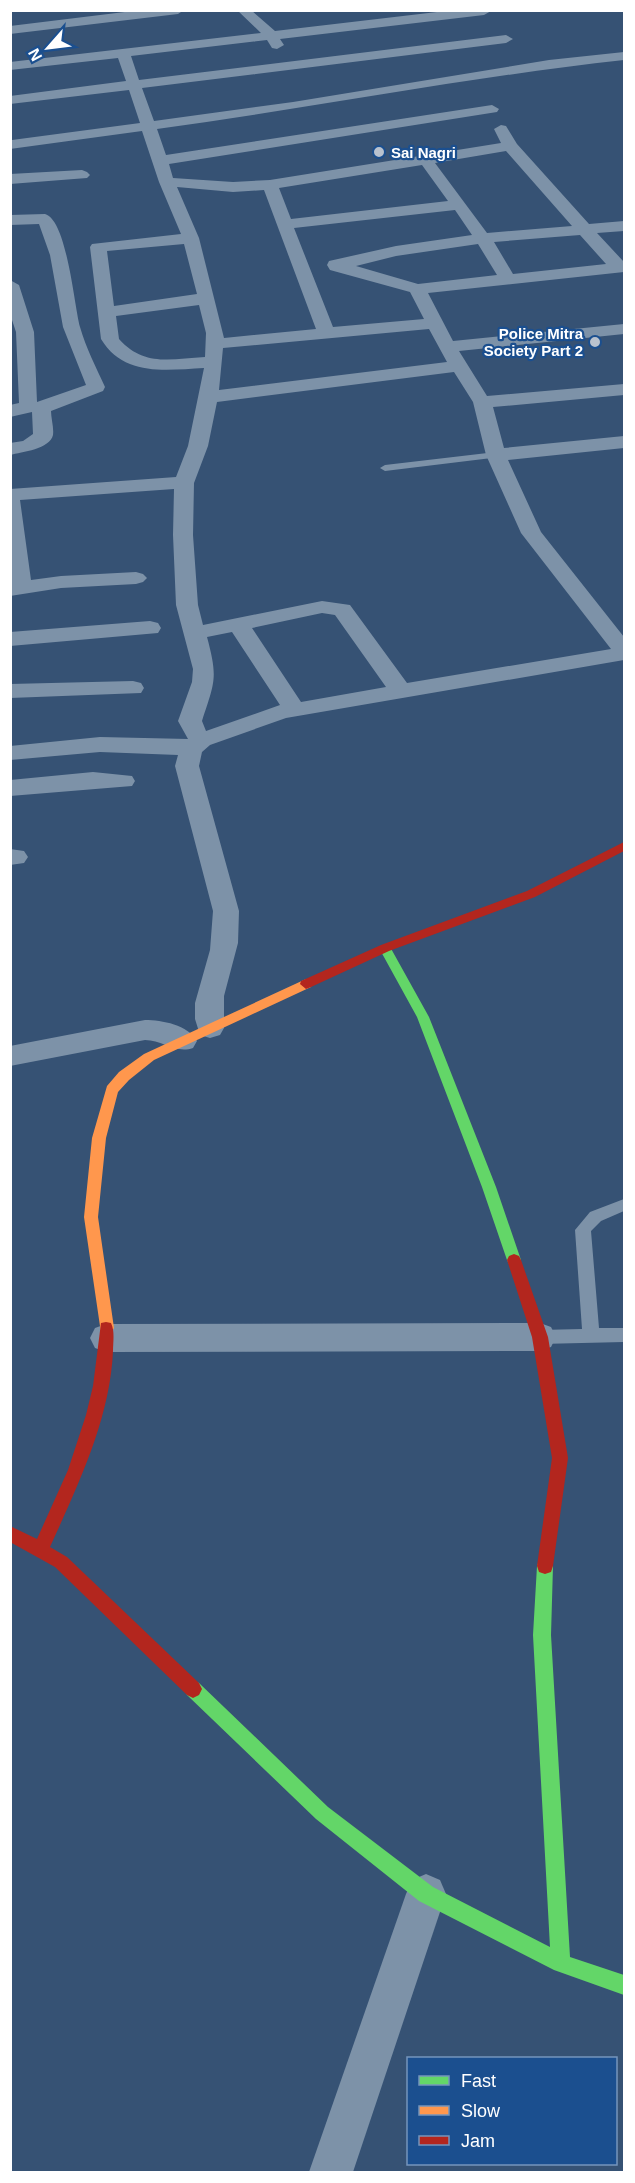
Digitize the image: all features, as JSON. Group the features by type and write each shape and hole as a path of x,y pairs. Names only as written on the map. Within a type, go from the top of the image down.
{"street":[{"path":"10,30 106,15 178,10"},
{"path":"243,10 271,35 290,65 325,101 359,170"},
{"path":"10,66 485,11"},
{"path":"10,100 506,39"},
{"path":"123,52 159,161 190,238 215,333 208,397 198,446 184,483 186,591 204,669 203,682 190,721 196,745 187,766 226,911 227,933 209,995 207,1015 210,1028"},
{"path":"11,144 325,101 468,76 624,56"},
{"path":"211,75 242,113"},
{"path":"468,76 492,109 510,146 584,230 622,268"},
{"path":"159,161 346,143 492,109"},
{"path":"11,144 27,161"},
{"path":"167,182 233,187 270,185 510,146"},
{"path":"425,159 483,238 508,280"},
{"path":"10,178 82,175"},
{"path":"270,185 287,224 326,333"},
{"path":"287,224 459,205"},
{"path":"10,220 45,219 54,235 62,263 69,317 81,359 96,387 26,408"},
{"path":"336,266 386,253 483,238 624,226"},
{"path":"190,238 98,247 110,339 137,362 160,365 326,333 434,322"},
{"path":"298,255 417,289 622,268"},
{"path":"10,285 25,332 26,408 44,436 29,445 10,449"},
{"path":"10,753 49,748 137,743 196,745 255,719 294,709 624,652 531,532 496,455 482,402 447,347 417,289"},
{"path":"106,312 173,301 207,299"},
{"path":"447,347 624,329"},
{"path":"208,397 458,366"},
{"path":"482,402 624,389"},
{"path":"496,455 624,443"},
{"path":"136,578 61,582 16,590 10,497 142,484 184,483"},
{"path":"195,633 322,607 342,610 401,691"},
{"path":"238,624 294,709"},
{"path":"10,639 150,628"},
{"path":"10,691 133,688"},
{"path":"10,788 93,780 123,781"},
{"path":"40,1550 74,1479 95,1414 106,1338 106,1308 91,1229 96,1164 106,1107 112,1089 149,1057 210,1028 385,948 531,894 624,846"},
{"path":"385,948 423,1017 489,1187 540,1337 560,1458 544,1575 542,1635 561,1963"},
{"path":"10,1056 145,1030 159,1030 183,1041"},
{"path":"106,1338 540,1337"},
{"path":"10,1533 61,1562 322,1813 426,1894 561,1963 624,1985"},
{"path":"331,2172 426,1894"}],"lane":[{"path":"385,468 496,455"},
{"path":"591,1336 583,1230 590,1219 602,1212 624,1205"},
{"path":"540,1337 624,1335"}],"traffic: fast":[{"path":"385,948 423,1017 489,1187 514,1260"},
{"path":"545,1566 542,1635 561,1963"},
{"path":"193,1689 322,1813 426,1894 561,1963 624,1985"}],"traffic: slow":[{"path":"106,1328 91,1217 99,1138 112,1090 124,1076 149,1057 306,984"}],"traffic: jam":[{"path":"306,984 385,948 531,894 624,846"},
{"path":"514,1260 540,1337 560,1458 545,1566"},
{"path":"40,1550 86,1442 101,1386 106,1328"},
{"path":"10,1533 61,1562 193,1689"}],"place":[{"name":"Sai Nagri","path":"379,152"},
{"name":"Police Mitra Society Part 2","path":"595,342"}]}
